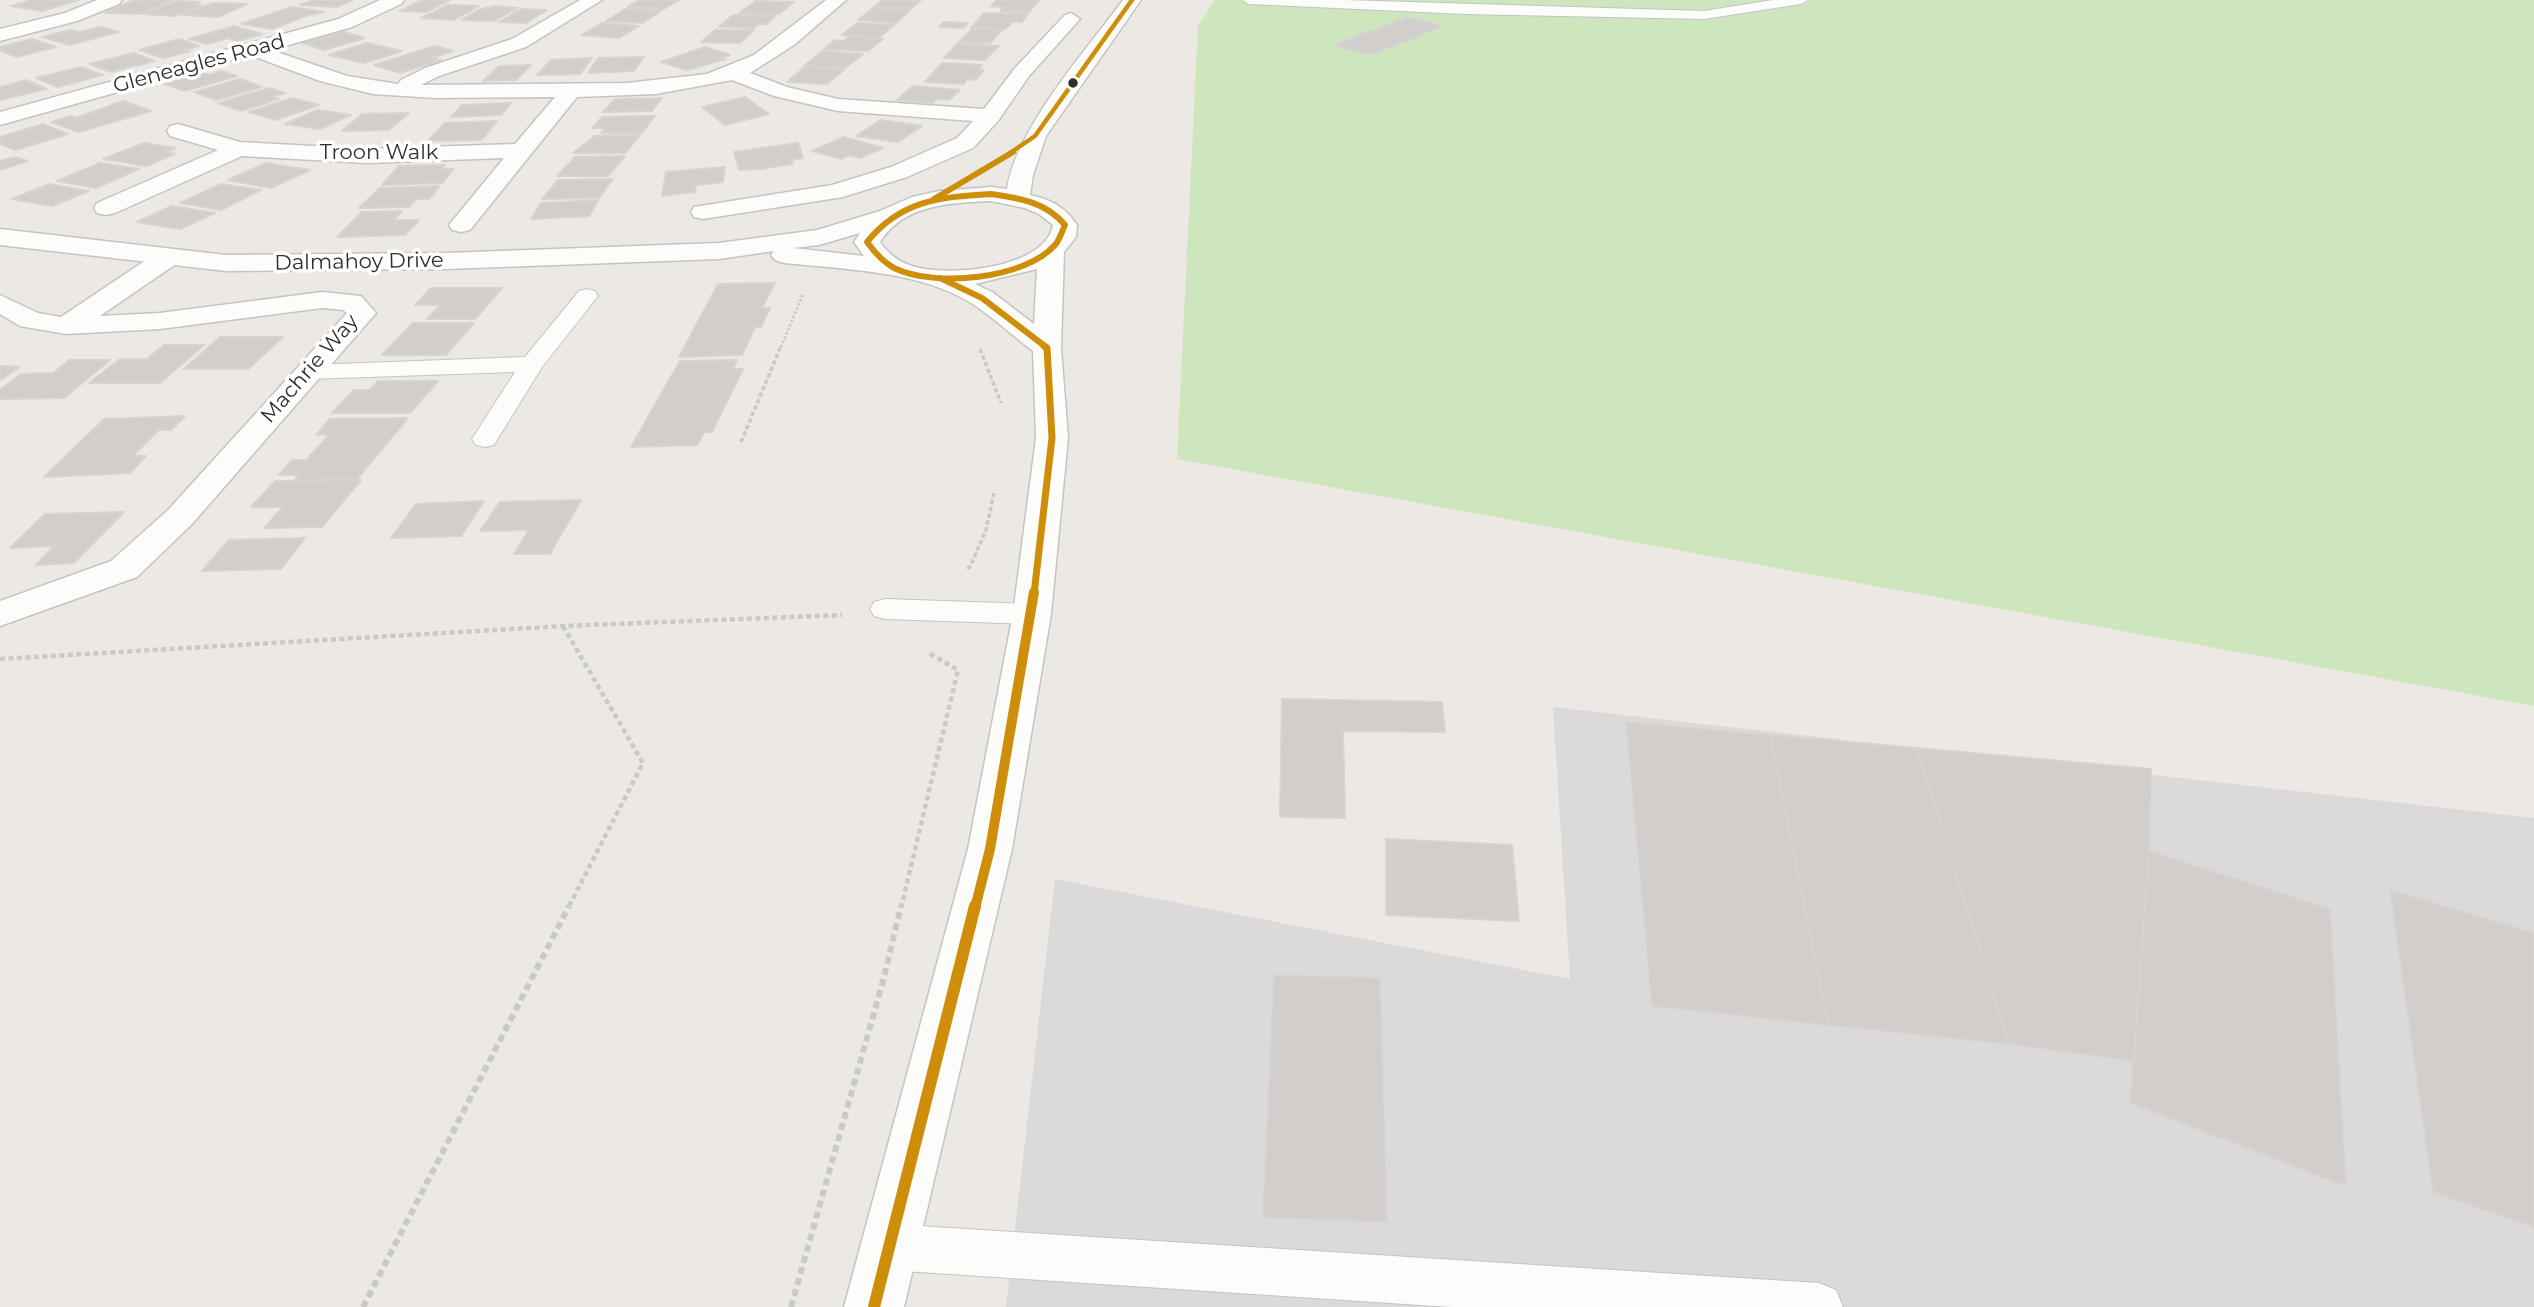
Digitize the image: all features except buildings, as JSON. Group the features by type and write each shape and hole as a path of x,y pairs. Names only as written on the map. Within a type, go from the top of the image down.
{"street":[{"path":"0,35 71,17 113,0"},
{"name":"Gleneagles Road","path":"0,119 345,23 395,0"},
{"path":"397,90 432,72 519,43 593,0"},
{"path":"253,50 352,84 397,90 572,90 677,85 733,73 765,56 837,0"},
{"path":"1018,197 1021,175 1035,136 1132,0"},
{"path":"703,212 835,192 898,172 965,144 990,116 1022,72 1071,19"},
{"path":"733,73 781,92 838,105 990,116"},
{"path":"461,225 572,90"},
{"name":"Troon Walk","path":"178,131 239,149 367,156 520,151"},
{"path":"719,251 819,237 887,217 934,199 989,169 1035,136"},
{"name":"Troon Walk","path":"106,208 239,149"},
{"path":"719,251 887,266 911,274 940,278 972,277 1004,272 1031,263 1051,251 1063,238 1064,225 1057,213 1041,204 1018,197 982,195 934,199"},
{"path":"887,217 873,229 867,242 872,255 887,266"},
{"name":"Dalmahoy Drive","path":"0,237 226,263 418,262 719,251"},
{"path":"874,1307 990,849 1032,614 1052,438 1046,348 1051,251"},
{"path":"66,326 167,258"},
{"path":"940,278 982,298 1046,348"},
{"name":"Machrie Way","path":"0,303 30,320 66,326 160,321 322,300 351,302 362,313 180,517 124,569 0,614"}],"lane":[{"path":"585,0 593,0"},
{"path":"1249,0 1465,10 1704,15 1801,0"},
{"path":"485,439 532,364 587,296"},
{"path":"309,372 532,364"},
{"path":"885,609 1032,614"},
{"path":"888,1247 1819,1307"}],"path":[{"path":"741,442 818,258"},
{"path":"979,348 1003,408"},
{"path":"958,570 970,567 981,542 996,481"},
{"path":"0,659 563,626 841,615 885,609 890,631 958,670 883,981 792,1307"},
{"path":"363,1307 643,764 563,626"}],"shaded area":[{"path":"1553,707 2534,818 2534,1307 1006,1307 1055,879 1570,979"}],"green space":[{"path":"1215,0 2534,0 2534,706 1177,459 1198,26"}],"transit line":[{"path":"934,199 989,168 1035,136 1132,0"},
{"path":"991,194 1032,202 1051,211 1065,225 1057,243 1041,257 1019,267 993,274 940,278 893,268 881,259 867,242 878,228 906,208 956,196 991,194"},
{"path":"874,1307 990,849 1032,614 1052,438 1047,348 982,298 940,278"}]}
